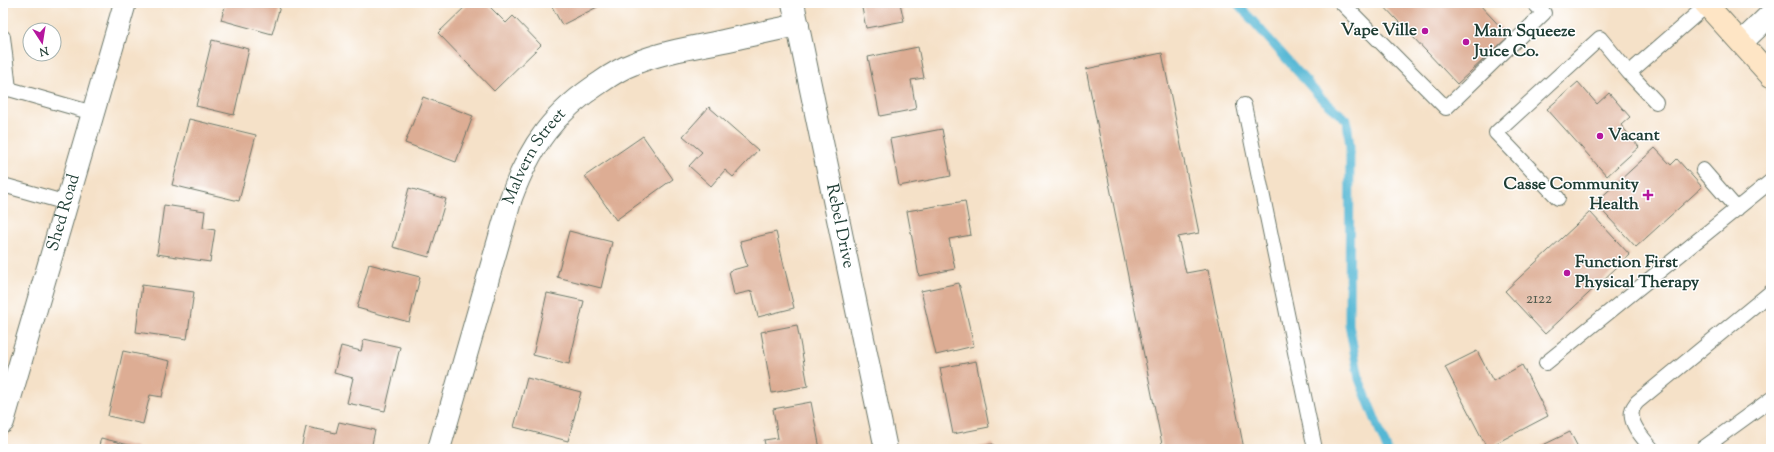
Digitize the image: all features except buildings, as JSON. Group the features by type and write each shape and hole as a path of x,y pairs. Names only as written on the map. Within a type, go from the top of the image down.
{"main road":[{"path":"1706,4 1742,42 1771,76"}],"street":[{"name":"Shed Road","path":"3,422 125,3"},
{"name":"Rebel Drive","path":"793,3 886,449"},
{"path":"1742,42 1771,14"},
{"name":"Malvern Street","path":"439,449 511,198 520,172 533,148 547,128 565,108 584,92 632,64 663,53 798,25"}],"lane":[{"path":"1342,3 1446,108 1544,13 1534,3"},
{"path":"1629,73 1706,4"},
{"path":"3,37 6,90 93,113"},
{"path":"1558,198 1496,133 1600,38 1629,73 1656,102"},
{"path":"1244,105 1315,449"},
{"path":"1703,170 1737,209"},
{"path":"1546,363 1771,181"},
{"path":"3,185 67,203"},
{"path":"1652,449 1638,430 1633,419 1632,411 1637,402 1771,292"},
{"path":"1702,449 1771,399"}],"waterway":[{"path":"1237,3 1321,98 1347,120 1350,147 1349,324 1359,379 1387,449"}],"place":[{"name":"Vape Ville","path":"1425,31"},
{"name":"Main Squeeze Juice Co.","path":"1466,42"},
{"name":"Vacant","path":"1600,136"},
{"name":"Casse Community Health","path":"1648,195"},
{"name":"Function First Physical Therapy","path":"1567,273"}]}
